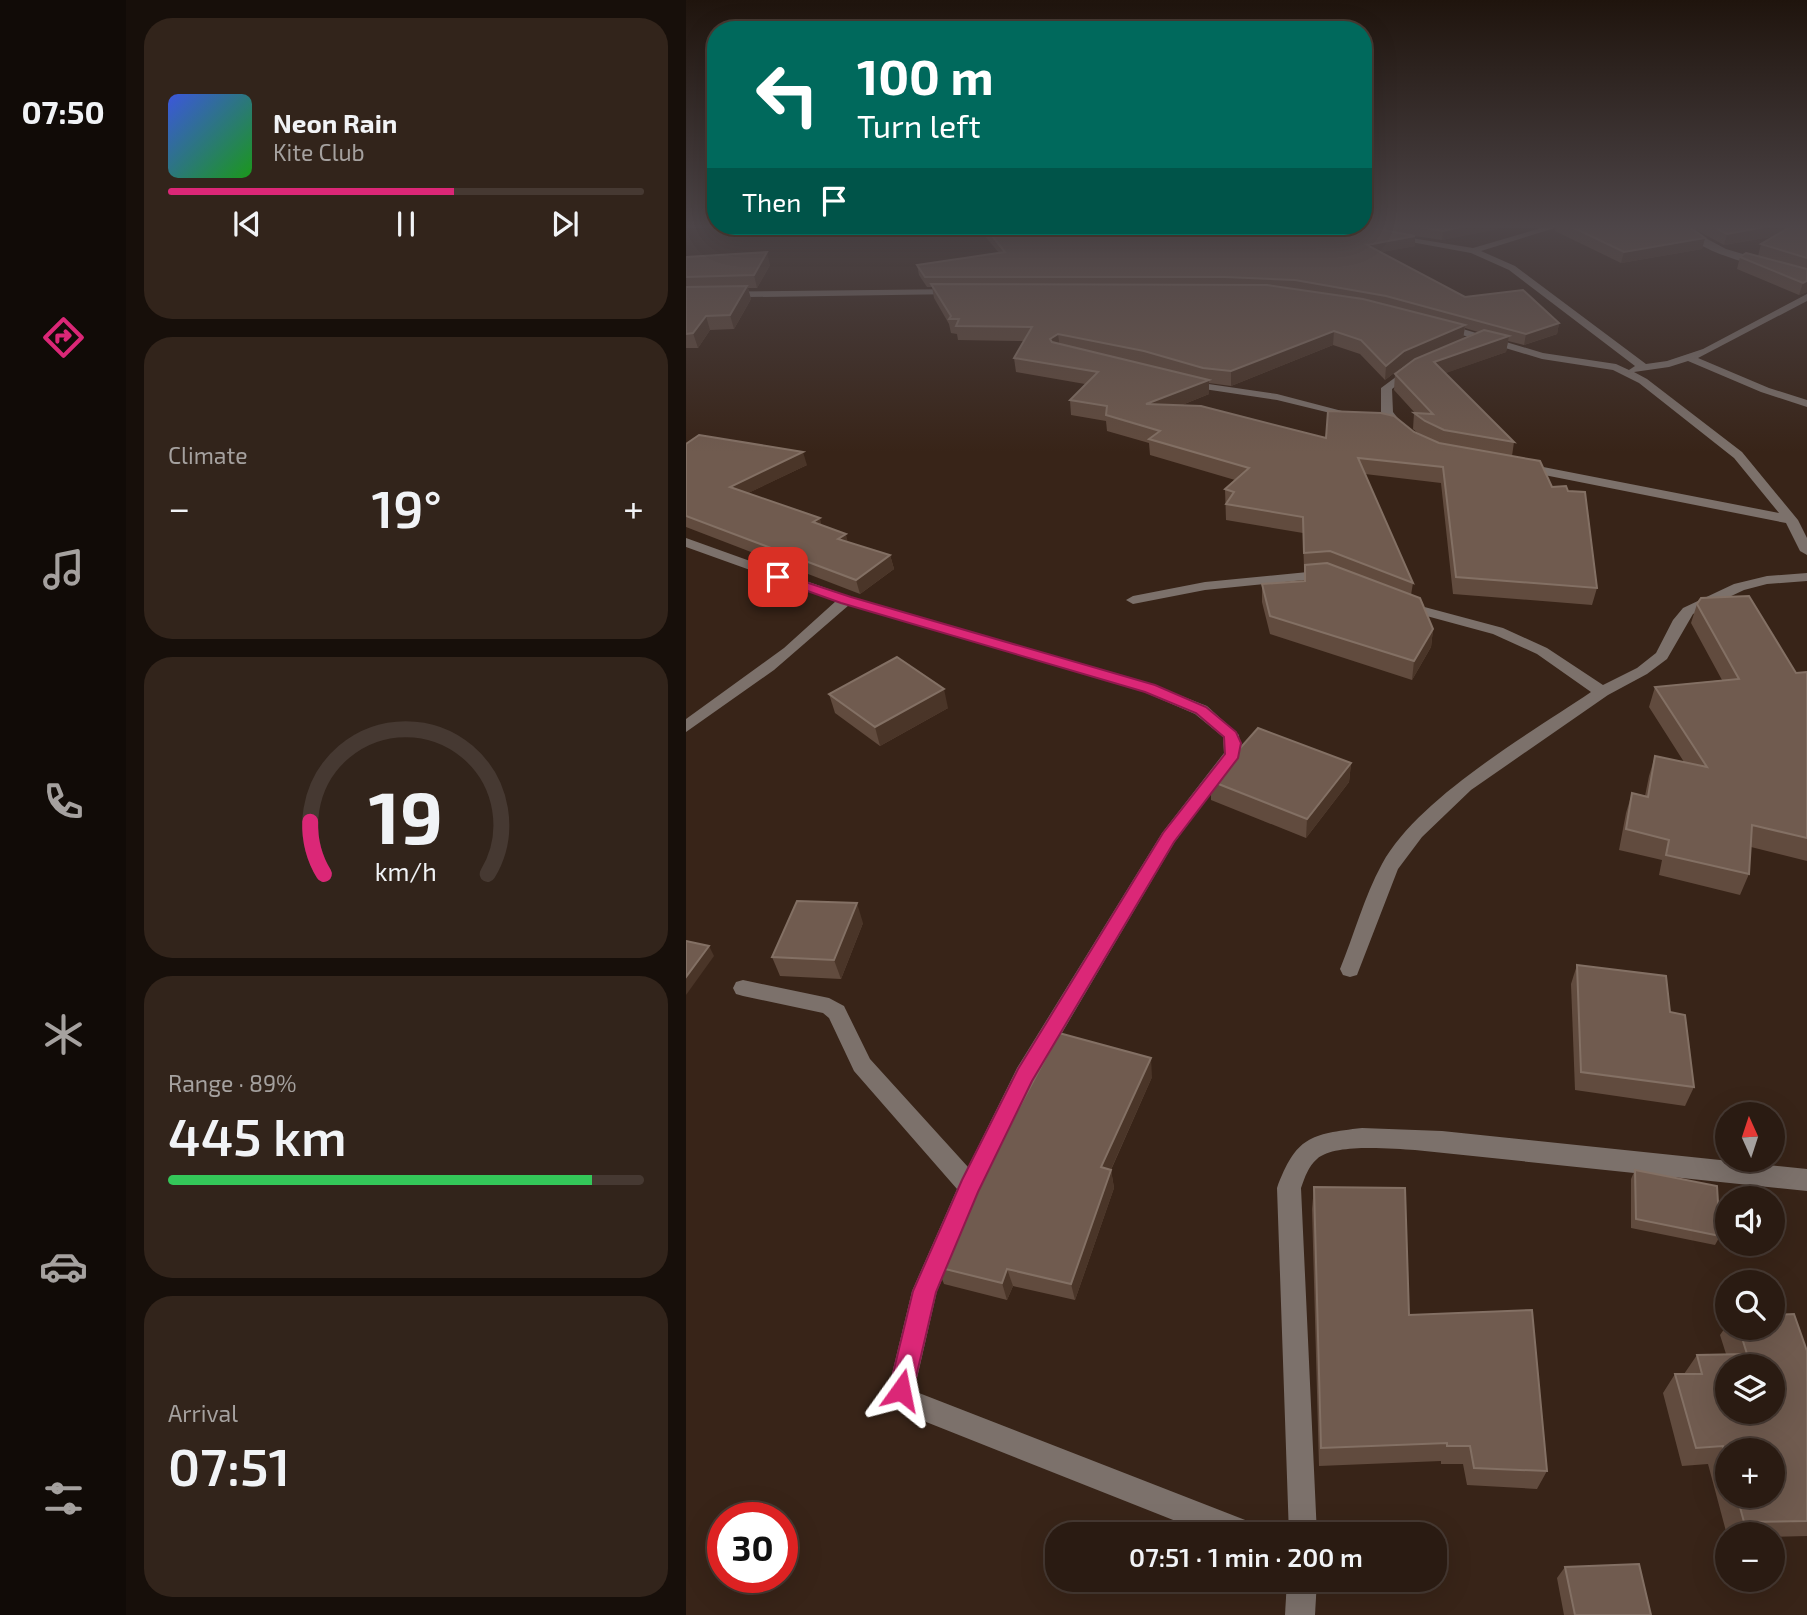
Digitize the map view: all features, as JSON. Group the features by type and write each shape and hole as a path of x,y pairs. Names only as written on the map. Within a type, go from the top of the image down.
{"street":[{"path":"1556,301 1645,368"},
{"path":"1425,321 1542,356 1623,370 1690,358 1728,341 1799,301"},
{"path":"1462,347 1482,338"},
{"path":"1690,358 1765,390 1807,404"},
{"path":"1418,444 1407,438 1387,412 1386,388 1408,370 1419,365"},
{"path":"1623,370 1643,381 1738,456 1791,520 1807,551"},
{"path":"1176,382 1238,394 1277,397 1397,426"},
{"path":"1506,464 1791,520"},
{"path":"686,542 846,600 1150,689 1201,710 1231,735 1234,743 1232,754 1168,838 1025,1075 970,1187 925,1291 901,1390 909,1403 1215,1522"},
{"path":"1133,600 1261,579 1328,574 1339,579"},
{"path":"1350,969 1390,866 1416,833 1465,786 1602,692 1642,671 1662,656 1680,620 1688,611 1739,587 1767,580 1807,577"},
{"path":"1384,597 1406,606 1498,631 1542,651 1602,692"},
{"path":"686,727 741,688 825,621 846,600"},
{"path":"743,988 830,1006 837,1012 862,1065 970,1187"},
{"path":"1303,1522 1290,1188 1299,1162 1316,1147 1343,1140 1371,1138 1807,1180"},
{"path":"1300,1615 1301,1592"}],"building":[{"path":"686,301 738,301 730,315 706,316 693,333 686,334"},
{"path":"942,301 1372,301 1465,325 1404,351 1386,366 1361,340 1334,331 1231,371 1203,368 1144,351 1058,334 1050,339 1052,342 1209,380 1146,404 1201,406 1326,438 1328,411 1381,413 1394,416 1414,432 1439,443 1540,461 1552,487 1566,486 1568,491 1585,492 1597,588 1456,577 1443,467 1358,458 1413,583 1330,551 1304,553 1303,517 1226,504 1234,492 1225,489 1249,468 1149,439 1160,431 1106,415 1107,406 1070,400 1098,372 1014,358 1032,327 956,326 959,319 949,319 951,316"},
{"path":"1406,301 1535,301 1559,323 1526,334"},
{"path":"1484,330 1509,336 1434,362 1514,442 1444,430 1425,421 1414,413 1433,414 1395,374 1415,359"},
{"path":"699,435 803,452 730,487 820,518 813,522 846,534 838,539 890,555 856,580 686,516 686,444"},
{"path":"1327,563 1420,598 1433,629 1414,661 1270,616 1262,584 1305,581 1305,565"},
{"path":"1749,596 1796,673 1807,672 1807,838 1752,825 1749,874 1666,855 1669,840 1626,829 1632,793 1648,797 1655,756 1707,767 1655,687 1739,679 1697,604 1701,598"},
{"path":"897,657 944,689 875,727 829,694"},
{"path":"1258,728 1351,763 1307,819 1211,781"},
{"path":"797,901 857,903 834,960 772,957"},
{"path":"686,941 709,946 686,977"},
{"path":"1577,965 1666,976 1670,1012 1685,1015 1694,1087 1581,1072"},
{"path":"1059,1033 1151,1058 1101,1167 1111,1170 1071,1284 1007,1269 1002,1283 937,1267 992,1143 999,1145"},
{"path":"1635,1170 1717,1186 1715,1235 1636,1219"},
{"path":"1314,1187 1405,1188 1409,1315 1532,1310 1547,1471 1474,1468 1470,1446 1447,1446 1447,1443 1321,1448"},
{"path":"1785,1314 1794,1314 1807,1351 1807,1521 1744,1522 1740,1508 1785,1508 1785,1438 1715,1438 1715,1447 1696,1448 1675,1374 1702,1374 1697,1355 1715,1355 1715,1424 1785,1424 1785,1354 1747,1354 1743,1340 1785,1340"},
{"path":"1639,1564 1651,1615 1575,1615 1565,1567"}],"route":[{"path":"778,577 846,600 926,621 1150,689 1201,710 1231,735 1234,743 1232,754 1168,838 1025,1075 951,1227 925,1291 901,1390"}]}
